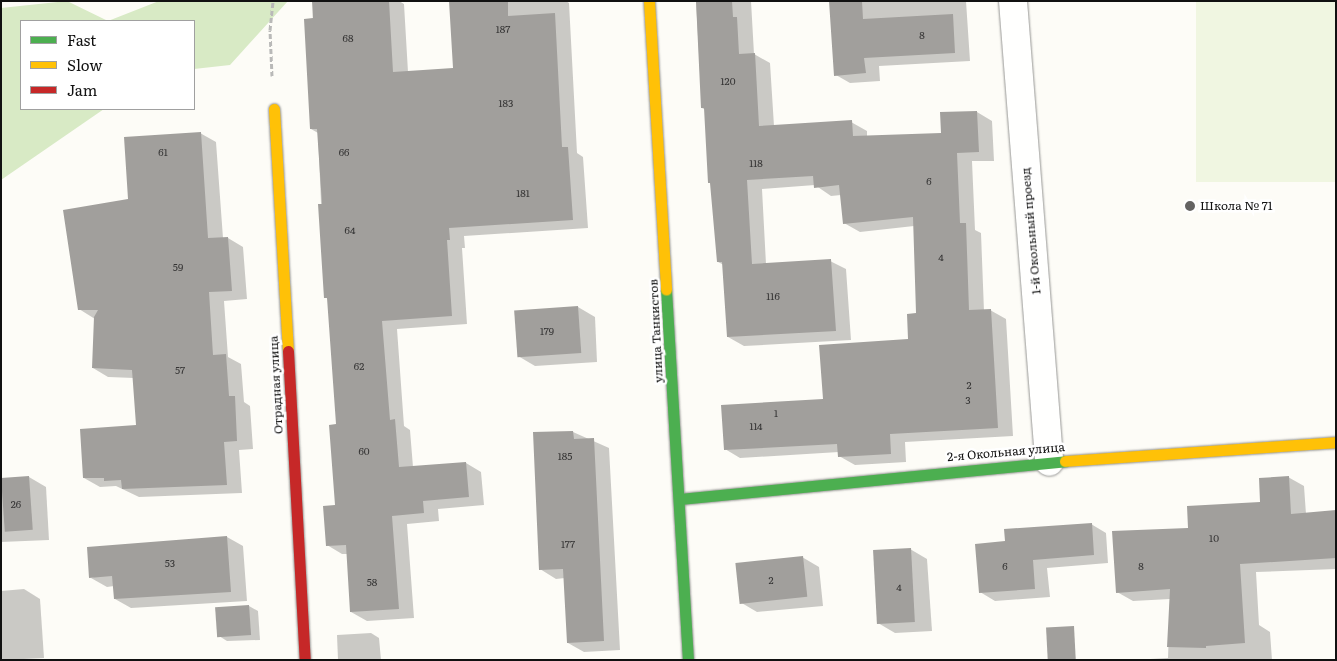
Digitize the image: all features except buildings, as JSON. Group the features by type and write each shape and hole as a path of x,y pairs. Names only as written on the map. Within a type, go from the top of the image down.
{"street":[{"name":"улица Танкистов","path":"649,1 680,499 688,660"},
{"name":"1-й Окольный проезд","path":"1013,1 1049,462"},
{"name":"Отрадная улица","path":"274,109 306,660"},
{"name":"2-я Окольная улица","path":"680,499 1049,462 1336,442"}],"path":[{"path":"273,1 270,30 274,109"}],"green space":[{"path":"67,1 106,20 20,20 20,110 103,110 1,180 1,8"},
{"path":"159,1 288,1 230,65 195,69 195,20 111,20"},
{"path":"1196,1 1336,1 1336,182 1196,182"}],"traffic: fast":[{"path":"666,290 688,660"},
{"path":"680,499 1065,461"}],"traffic: slow":[{"path":"649,1 666,290"},
{"path":"274,109 288,351"},
{"path":"1065,461 1336,442"}],"traffic: jam":[{"path":"288,351 305,660"}],"place":[{"name":"Школа № 71","path":"1190,206"}]}
